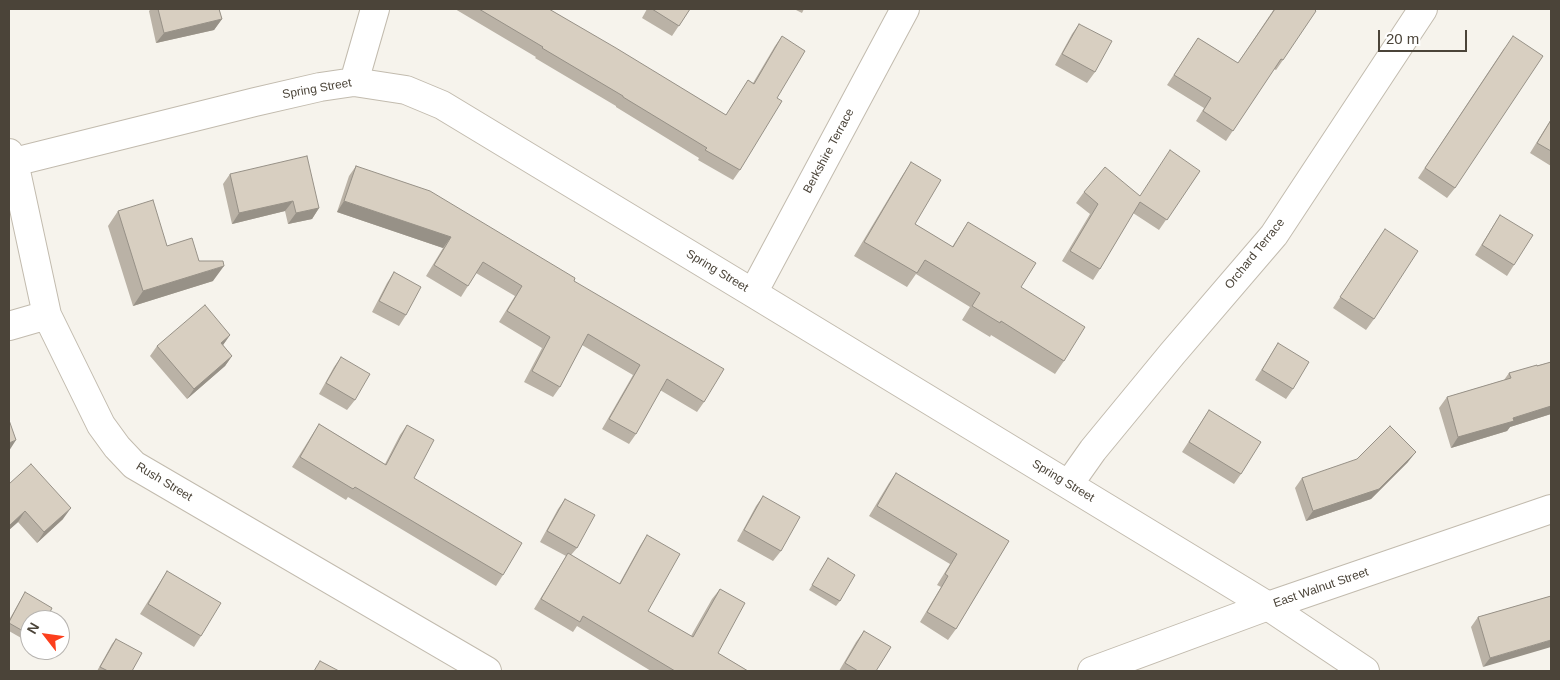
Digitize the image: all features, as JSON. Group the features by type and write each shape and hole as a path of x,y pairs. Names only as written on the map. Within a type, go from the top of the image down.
{"street":[{"path":"354,82 375,9"},
{"name":"Berkshire Terrace","path":"753,292 905,9"},
{"name":"Orchard Terrace","path":"1069,484 1093,450 1166,361 1274,235 1423,9"},
{"name":"Spring Street","path":"11,158 255,102 354,82 406,90 442,105 753,292 1268,606 1365,671"},
{"name":"Rush Street","path":"11,158 47,315 101,425 117,447 134,465 488,671"},
{"path":"9,326 47,315"},
{"name":"East Walnut Street","path":"1092,671 1268,606 1551,509"}],"building":[{"path":"158,9 219,9 222,19 164,33"},
{"path":"479,9 549,9 726,115 748,80 754,84 782,36 805,51 777,98 782,101 740,170 705,150 707,148 623,96"},
{"path":"652,9 690,9 679,26"},
{"path":"1275,9 1315,9 1316,11 1233,131 1203,111 1211,98 1174,75 1198,38 1238,63"},
{"path":"1079,24 1112,41 1095,72 1062,54"},
{"path":"1513,36 1543,56 1455,188 1425,168"},
{"path":"1551,120 1551,151 1537,143"},
{"path":"1170,150 1200,171 1167,220 1140,202 1100,269 1070,251 1098,204 1084,192 1105,167 1140,196"},
{"path":"307,156 319,208 296,213 293,201 239,213 230,174"},
{"path":"911,162 941,180 915,224 953,247 968,222 1036,263 1021,287 1085,327 1064,361 1001,321 1000,323 972,306 980,293 925,260 917,273 864,242"},
{"path":"356,166 430,191 575,278 574,281 724,369 704,402 667,379 636,434 609,419 640,365 588,334 560,387 532,371 550,337 507,311 522,286 483,262 468,286 434,265 451,237 344,201"},
{"path":"153,200 167,246 192,238 199,261 223,261 224,266 143,291 118,211"},
{"path":"1500,215 1533,235 1514,265 1482,245"},
{"path":"1385,229 1418,251 1374,319 1340,297"},
{"path":"394,272 421,287 406,315 379,301"},
{"path":"205,305 230,335 221,343 232,356 194,389 157,346"},
{"path":"1278,343 1309,362 1293,389 1262,370"},
{"path":"341,357 370,374 355,400 326,383"},
{"path":"1551,362 1551,406 1513,418 1514,421 1458,437 1447,397 1511,378 1509,373"},
{"path":"1209,410 1261,442 1241,474 1189,442"},
{"path":"9,420 16,440 9,443"},
{"path":"319,424 386,465 407,425 434,440 414,478 522,543 503,575 355,487 353,489 300,457"},
{"path":"1390,426 1416,452 1379,489 1313,511 1302,478 1357,459"},
{"path":"31,464 71,508 44,532 25,511 9,526 9,484"},
{"path":"896,473 1009,541 956,629 927,612 948,576 945,574 957,554 877,506"},
{"path":"763,496 800,517 781,551 744,530"},
{"path":"565,499 595,515 577,548 547,531"},
{"path":"647,535 680,554 648,611 693,637 720,589 745,603 718,653 748,671 675,671 583,616 580,622 541,599 568,553 620,584"},
{"path":"828,558 855,575 840,601 812,585"},
{"path":"167,571 221,603 201,636 148,604"},
{"path":"25,592 52,608 51,610 20,610 20,629 9,622"},
{"path":"1551,596 1551,640 1490,658 1478,617"},
{"path":"864,631 891,647 876,671 858,671 845,663"},
{"path":"116,639 142,653 132,671 108,671 100,667"},
{"path":"320,661 339,671 314,671"}]}
